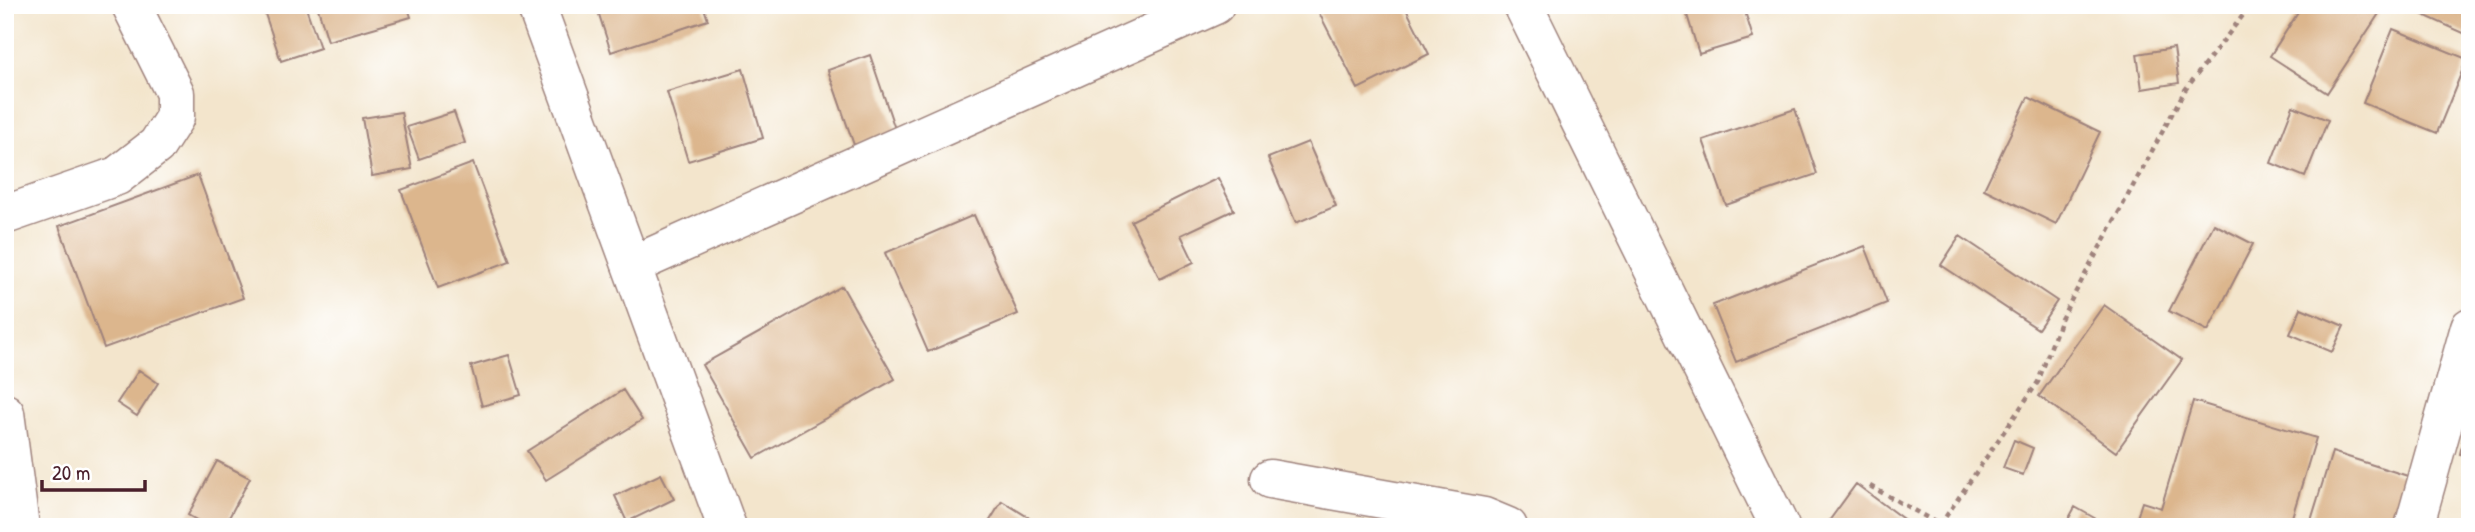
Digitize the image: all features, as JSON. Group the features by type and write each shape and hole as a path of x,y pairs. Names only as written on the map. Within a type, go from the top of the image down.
{"street":[{"path":"5,215 117,176 157,145 175,117 175,93 131,5"},
{"path":"536,5 727,527"},
{"path":"1523,5 1780,527"},
{"path":"633,265 1211,6"},
{"path":"2414,527 2470,327"},
{"path":"5,413 20,527"},
{"path":"1270,479 1484,517 1508,527"}],"path":[{"path":"1870,486 1942,526 2038,382 2061,319 2185,90 2251,5"}],"building":[{"path":"262,5 305,5 320,48 281,61"},
{"path":"317,5 407,5 411,17 328,41"},
{"path":"596,5 703,5 708,20 611,52"},
{"path":"1315,5 1404,5 1429,54 1358,89"},
{"path":"1684,5 1743,5 1753,38 1699,54"},
{"path":"2303,5 2384,6 2327,93 2270,56"},
{"path":"2411,5 2451,5 2470,14 2470,36 2410,9"},
{"path":"2393,29 2467,59 2437,133 2363,103"},
{"path":"2174,48 2179,83 2142,89 2137,54"},
{"path":"870,55 896,132 854,145 828,70"},
{"path":"743,69 763,138 688,161 667,92"},
{"path":"2028,97 2100,132 2056,224 1984,189"},
{"path":"2293,106 2328,120 2305,177 2271,163"},
{"path":"1795,109 1817,174 1726,205 1703,140"},
{"path":"401,112 412,169 372,176 362,118"},
{"path":"454,112 465,143 419,159 407,127"},
{"path":"1308,142 1336,206 1296,223 1268,158"},
{"path":"473,163 510,261 438,288 401,190"},
{"path":"198,175 243,298 104,348 59,226"},
{"path":"1218,178 1234,210 1181,235 1194,262 1160,279 1131,221"},
{"path":"974,215 1018,314 928,352 885,253"},
{"path":"2214,224 2253,244 2208,331 2169,311"},
{"path":"1960,236 2057,301 2038,329 1941,265"},
{"path":"1865,246 1887,303 1736,362 1713,305"},
{"path":"842,286 895,379 755,458 702,365"},
{"path":"2104,305 2182,360 2116,452 2039,396"},
{"path":"2301,308 2344,326 2332,352 2290,334"},
{"path":"509,355 521,395 482,406 471,366"},
{"path":"139,370 158,383 137,416 117,403"},
{"path":"623,390 642,420 546,480 527,451"},
{"path":"2193,401 2316,438 2289,527 2134,527 2142,502 2161,508"},
{"path":"2470,414 2470,456 2460,454"},
{"path":"2014,440 2033,448 2023,475 2003,468"},
{"path":"2332,452 2414,478 2399,527 2309,527"},
{"path":"217,461 250,478 224,527 209,527 188,515"},
{"path":"661,474 674,499 627,522 615,496"},
{"path":"1856,484 1914,527 1837,527 1829,521"},
{"path":"1002,501 1044,527 986,527"},
{"path":"2075,507 2105,524 2103,527 2064,527"}]}
